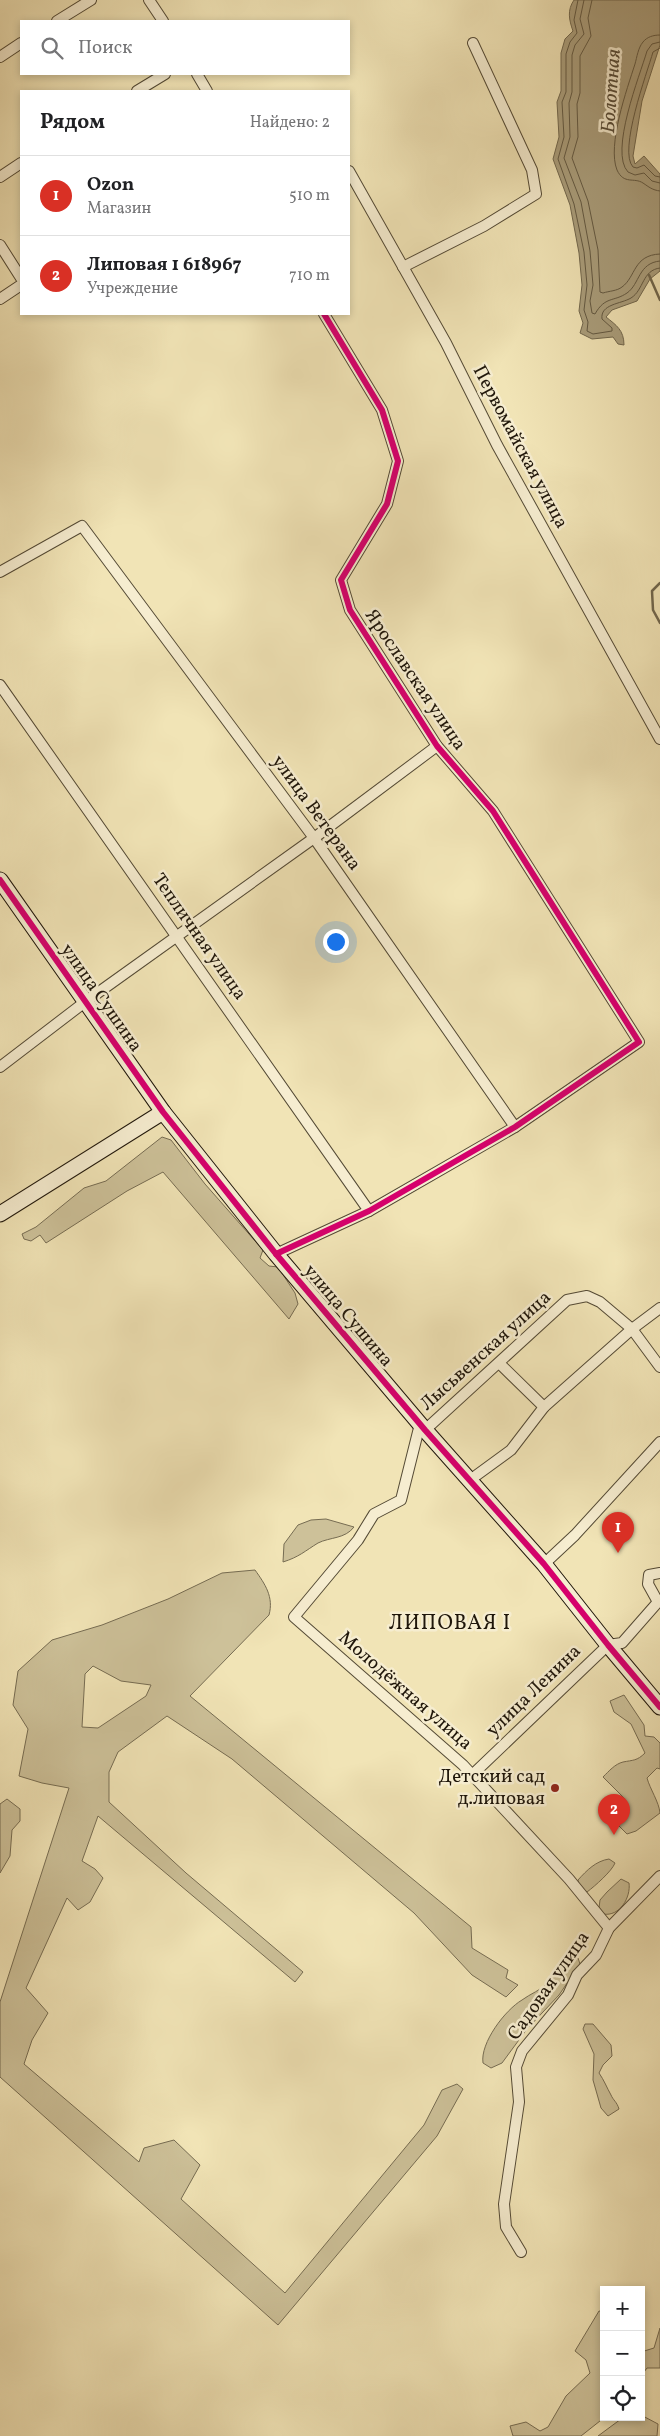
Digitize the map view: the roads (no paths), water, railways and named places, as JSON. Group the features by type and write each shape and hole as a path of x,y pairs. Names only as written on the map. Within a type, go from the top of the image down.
{"street":[{"path":"59,20 91,0"},
{"path":"149,0 162,20"},
{"path":"404,267 484,226 536,194 532,170 473,43"},
{"path":"0,57 20,45"},
{"path":"139,90 162,75"},
{"path":"198,75 206,90"},
{"path":"0,177 20,164"},
{"name":"Первомайская улица","path":"350,173 446,343 497,446 660,739"},
{"path":"0,245 20,276"},
{"path":"0,299 20,286"},
{"name":"Ярославская улица","path":"325,315 382,410 398,461 387,504 341,580 350,610 437,746 493,811 639,1042 515,1127"},
{"name":"улица Ветерана","path":"0,572 82,526 314,838 515,1127"},
{"name":"Тепличная улица","path":"0,685 369,1211"},
{"path":"0,1067 85,1002 178,937 437,746"},
{"name":"улица Сушина","path":"0,880 163,1112 276,1254 422,1427 544,1564 660,1707"},
{"path":"0,1214 163,1112"},
{"path":"276,1254 369,1211 515,1127"},
{"name":"Лысьвенская улица","path":"422,1427 500,1364 567,1300 587,1296 600,1302 632,1329"},
{"path":"470,1480 511,1450 544,1408 632,1329 660,1308"},
{"path":"632,1329 660,1367"},
{"path":"500,1364 544,1408"},
{"name":"Молодёжная улица","path":"422,1427 401,1500 374,1514 358,1540 294,1617 463,1765 569,1879 610,1928"},
{"path":"544,1564 575,1535 660,1442"},
{"name":"улица Ленина","path":"472,1776 608,1645 622,1643 658,1602 648,1584 649,1575 660,1573"},
{"name":"Садовая улица","path":"521,2252 506,2227 504,2204 519,2102 516,2066 522,2051 568,1995 577,1975 596,1954 610,1928 660,1876"}],"water":[{"path":"574,0 660,0 660,45 642,101 633,156 635,164 644,156 660,174 660,271 650,279 637,301 612,310 606,317 616,325 623,335 624,345 618,344 613,337 592,339 580,333 583,323 579,311 582,285 579,253 570,205 553,159 559,137 557,102 561,91 561,53 565,39 573,31 569,15"}],"waterway":[{"name":"Болотная","path":"649,275 660,300"},
{"name":"Болотная","path":"660,583 652,591 653,610 660,623"}],"place":[{"name":"Ozon","path":"618,1553"},
{"name":"Детский сад д.липовая","path":"555,1788"},
{"name":"Липовая 1 618967","path":"614,1835"}],"district":[{"name":"ЛИПОВАЯ I","path":"450,1623"}]}
